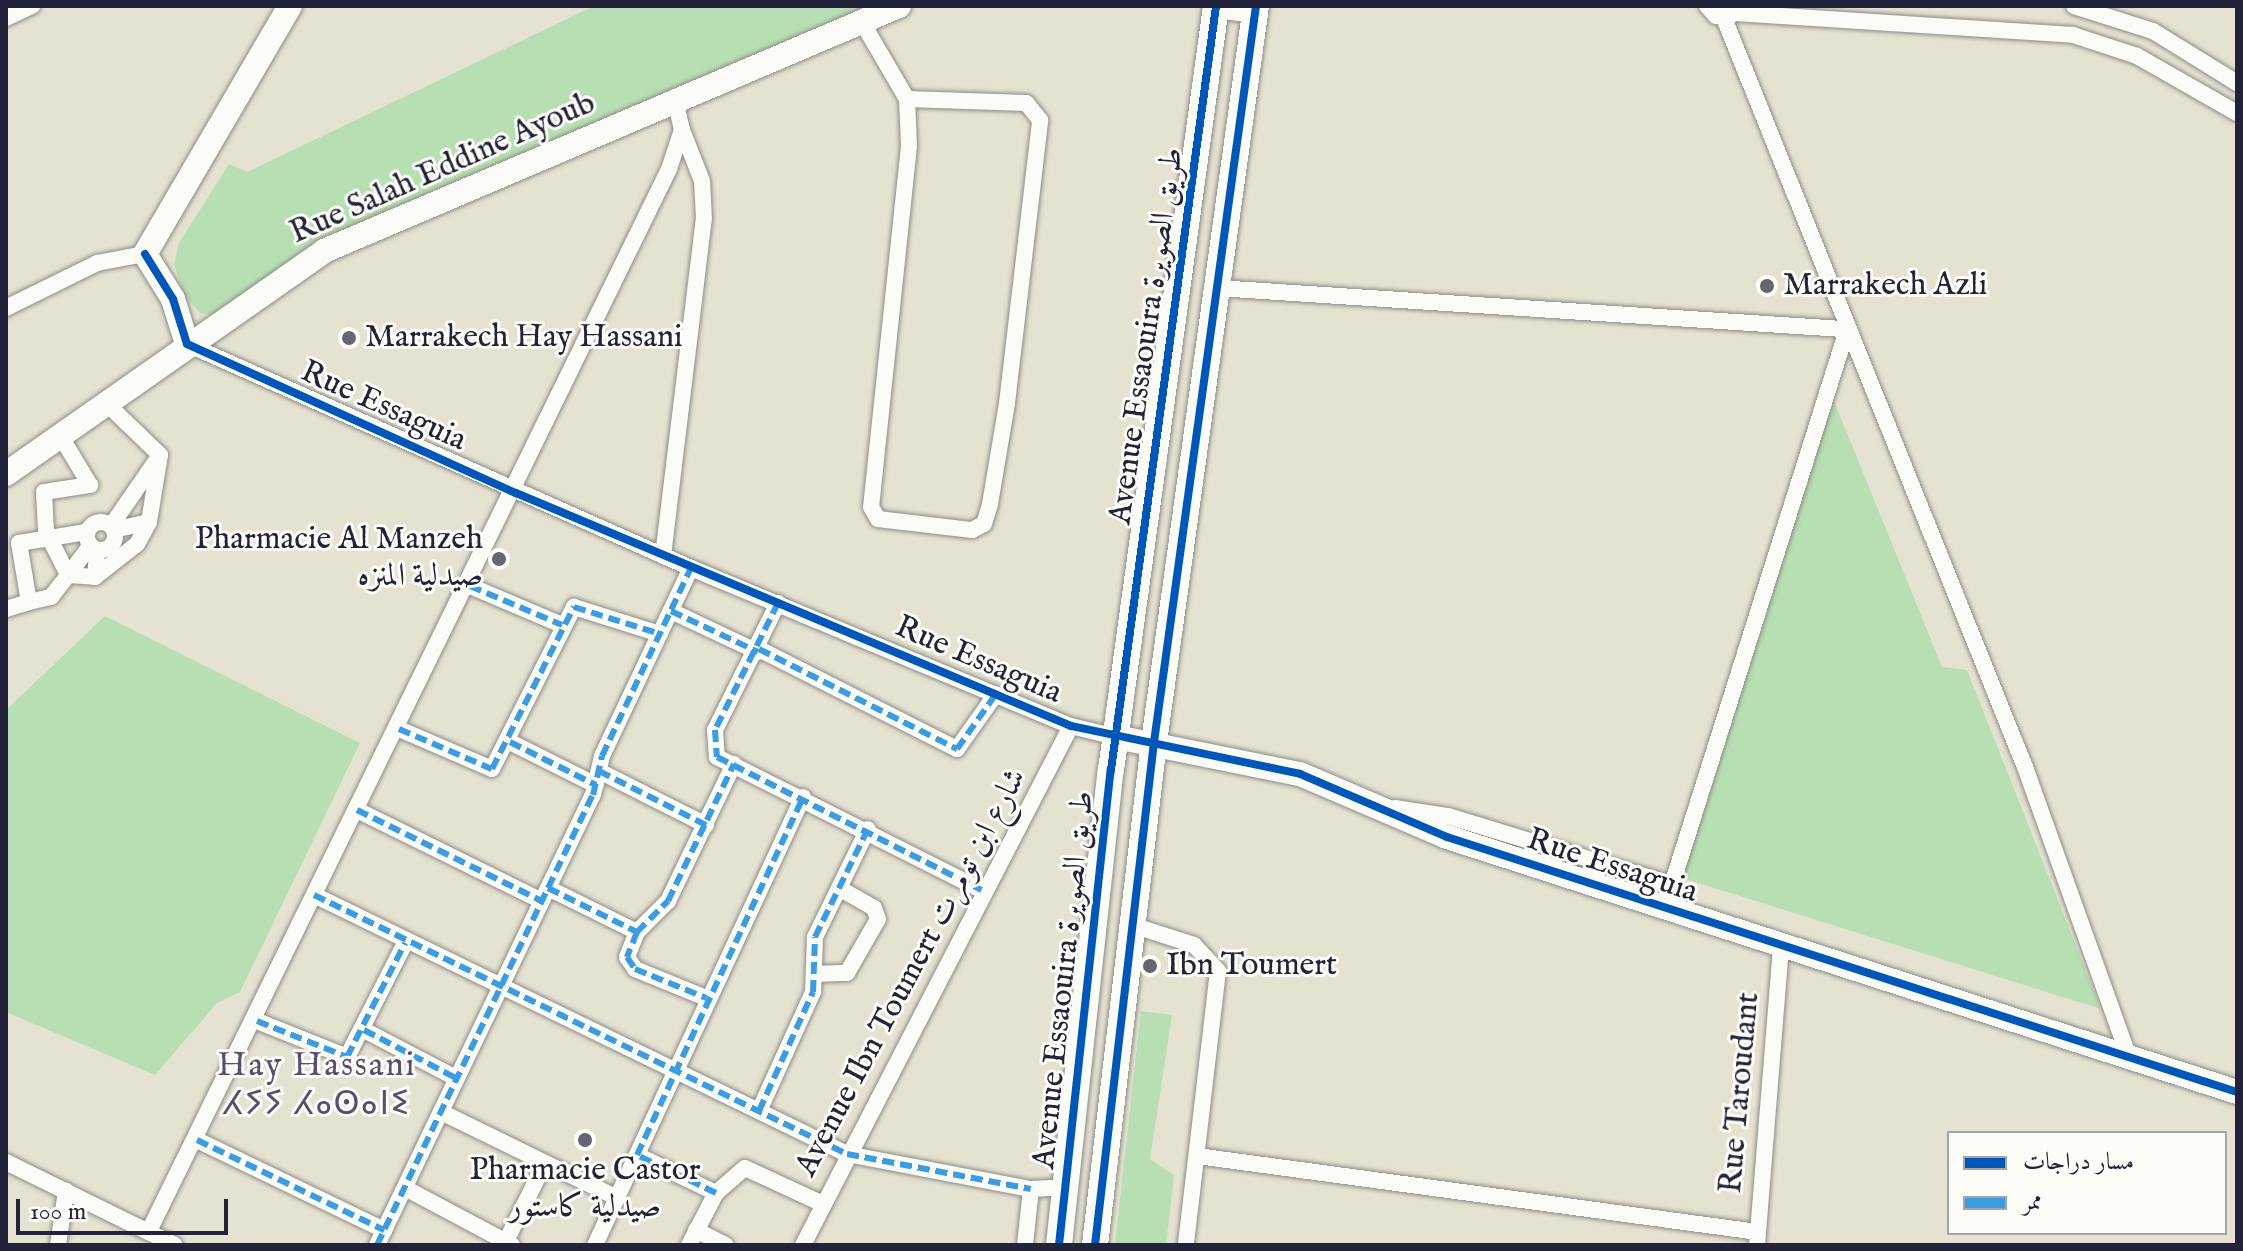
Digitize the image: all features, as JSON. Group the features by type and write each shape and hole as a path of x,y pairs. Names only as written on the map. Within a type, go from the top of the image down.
{"main road":[{"name":"Avenue Essaouira طريق الصويرة","path":"1059,1245 1116,737 1216,7"},
{"name":"Avenue Essaouira طريق الصويرة","path":"1095,1245 1154,742 1217,288 1260,8"}],"street":[{"path":"6,18 32,6"},
{"path":"6,308 97,263 145,254 290,6"},
{"name":"Rue Salah Eddine Ayoub","path":"6,474 187,344 324,251 676,104 899,6"},
{"path":"1707,6 1732,12 2073,35 2137,56 2237,113"},
{"path":"2074,6 2153,31 2237,83"},
{"path":"1216,7 1260,8"},
{"path":"1732,12 1845,331 1867,364 2014,738 2128,1055"},
{"path":"862,22 907,99 909,146 871,507 878,519 972,530 984,524 990,504 1007,403 1040,120 1026,103 907,99"},
{"path":"663,556 704,219 702,181 682,130 676,104"},
{"path":"6,1162 162,1240 197,1140 257,1021 314,895 516,493 682,130"},
{"path":"145,254 173,299 187,344"},
{"path":"1217,288 1845,331"},
{"path":"1664,910 1845,331"},
{"name":"Rue Essaguia","path":"187,344 516,493 1071,726 1300,774 1447,837 1664,910 2237,1092"},
{"path":"106,403 160,455"},
{"path":"60,435 90,485 44,492 48,537 68,575"},
{"path":"68,575 95,577 137,544 149,522 160,455"},
{"path":"29,602 19,543 48,537 113,544 112,528 160,455"},
{"path":"6,609 51,597 91,543 97,522 112,528 149,522"},
{"path":"91,543 95,577"},
{"path":"197,1140 380,1238 498,987 545,895 691,568"},
{"path":"470,586 562,625"},
{"path":"778,603 759,650 712,739 717,757 868,829 981,890"},
{"path":"399,729 483,769 495,767 510,742 562,625 574,607 586,606 660,634"},
{"path":"671,611 759,650 957,749 967,744 996,694"},
{"name":"Avenue Ibn Toumert شارع ابن تومرت","path":"803,1245 981,890 1071,726"},
{"path":"510,742 706,825"},
{"path":"706,998 631,966 637,932 668,901 734,764"},
{"path":"595,1245 672,1071 803,797"},
{"name":"Rue Essaguia","path":"1387,809 1448,816 1671,884"},
{"path":"357,810 545,895 637,932"},
{"path":"759,1111 813,992 812,945 868,829"},
{"path":"814,974 847,973 878,919 874,908 839,888"},
{"path":"314,895 405,943 847,1154 1031,1189 1067,1187"},
{"path":"1132,925 1194,945 1218,971 1186,1245"},
{"path":"257,1021 338,1059 352,1055 405,943"},
{"name":"Rue Taroudant","path":"1757,1239 1781,946"},
{"path":"364,1030 456,1078"},
{"path":"441,1112 617,1198"},
{"path":"637,1155 716,1193"},
{"path":"1197,1156 1757,1239"},
{"path":"405,1188 499,1241 545,1163"},
{"path":"725,1245 693,1238 716,1193 740,1170 753,1169 823,1204"},
{"path":"1025,1245 1031,1189"},
{"path":"58,1245 66,1191"}],"green space":[{"path":"594,6 885,6 315,250 217,316 200,313 185,296 174,265 179,243 229,164 247,172"},
{"path":"1832,396 1942,667 1967,670 2101,1009 1679,877"},
{"path":"105,616 360,743 240,992 217,1003 155,1075 6,1012 6,710"},
{"path":"1141,1011 1172,1015 1150,1159 1174,1175 1166,1245 1115,1245"}],"marked path":[{"path":"377,1245 593,795 602,756 691,568"},
{"path":"470,586 562,625"},
{"path":"778,603 715,730 717,757 981,890"},
{"path":"399,729 492,769 574,607 660,634"},
{"path":"671,611 758,652"},
{"path":"759,649 957,749 996,694"},
{"path":"510,742 596,785"},
{"path":"637,932 668,901 734,764"},
{"path":"599,771 706,825"},
{"path":"716,1193 637,1155 803,797"},
{"path":"357,810 542,901"},
{"path":"759,1111 813,992 815,937 868,829"},
{"path":"548,888 637,932 627,957 635,969 706,998"},
{"path":"314,895 847,1154 1031,1189"},
{"path":"257,1021 347,1057 405,943"},
{"path":"364,1030 456,1078"},
{"path":"197,1140 384,1230"}],"cycle path":[{"path":"1059,1245 1111,770 1216,6"},
{"path":"1095,1245 1154,742 1256,6"},
{"path":"145,254 173,299 187,344 516,493 1071,726 1300,774 1447,837 2237,1092"}],"place":[{"name":"Marrakech Azli","path":"1767,286"},
{"name":"Marrakech Hay Hassani","path":"349,338"},
{"name":"Pharmacie Al Manzeh صيدلية المنزه","path":"499,559"},
{"name":"Ibn Toumert","path":"1150,966"},
{"name":"Pharmacie Castor صيدلية كاستور","path":"585,1140"}],"district":[{"name":"Hay Hassani ⵃⵢⵢ ⵃⴰⵙⴰⵏⵉ","path":"317,1084"}]}
